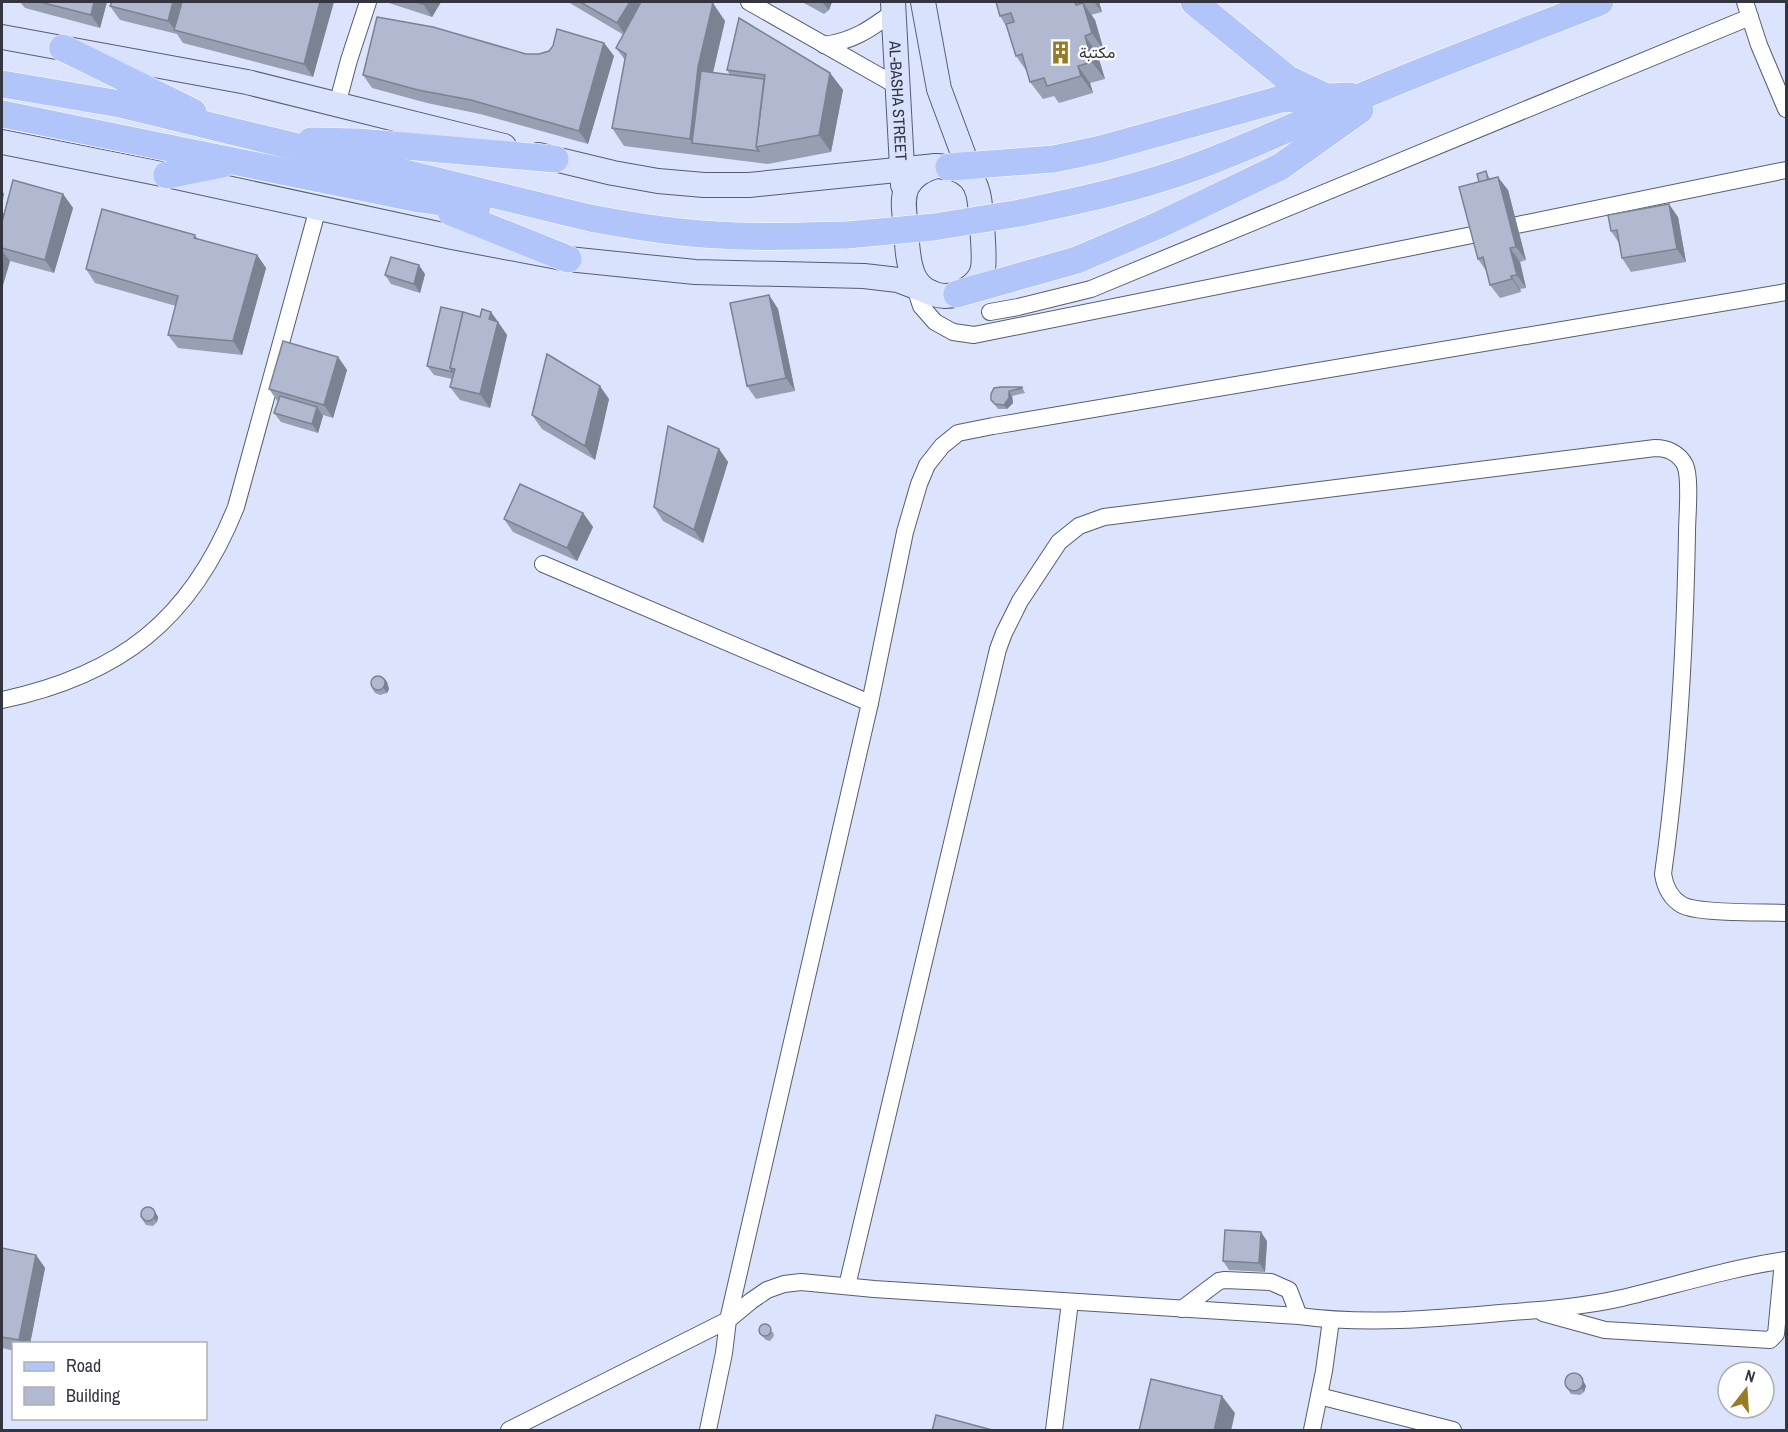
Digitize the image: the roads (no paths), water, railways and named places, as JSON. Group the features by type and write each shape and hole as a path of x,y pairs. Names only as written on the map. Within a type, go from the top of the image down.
{"main road":[{"path":"1194,2 1288,79 1326,97"},
{"path":"2,84 120,105 590,219 665,231 719,235 763,237 847,235 934,227 1020,213 1132,188 1241,150 1372,92 1600,2"},
{"path":"63,48 243,135"},
{"path":"928,285 986,289 1077,260 1159,225 1287,162 1359,111 1420,73"},
{"path":"957,171 1054,159 1101,149 1281,99 1344,98 1372,92"},
{"path":"2,114 419,199 514,213 590,219"},
{"path":"276,143 359,142 555,159"},
{"path":"167,175 234,161"},
{"path":"419,199 568,259"}],"street":[{"path":"337,105 368,2"},
{"path":"749,2 899,87"},
{"path":"922,2 957,171 980,202 986,289 994,330"},
{"path":"824,45 852,39 866,32 894,6"},
{"name":"AL-BASHA STREET","path":"894,6 904,200 928,285"},
{"path":"986,289 1046,301 1091,289 1747,9 1759,45 1786,109"},
{"path":"2,36 247,82 613,173 658,181 704,185 749,185 903,170 957,171"},
{"path":"2,142 452,237 568,259 705,273 864,276 928,285 921,306 935,321 953,332 974,334 1477,234"},
{"path":"904,200 908,187 915,177 925,170 957,171"},
{"path":"1517,225 1786,170"},
{"path":"2,700 48,689 75,679 110,662 134,646 177,607 212,560 236,507 318,208"},
{"path":"708,1431 724,1353 728,1320 870,703 905,531 927,465 942,446 958,434 1786,292"},
{"path":"847,1286 998,649 1016,609 1051,553 1068,533 1091,520 1655,448 1669,450 1681,459 1687,473 1687,533 1680,698 1664,883 1672,898 1688,908 1786,913"},
{"path":"543,564 870,703"},
{"path":"509,1431 728,1320 767,1290 784,1284 801,1282 1374,1322 1461,1317 1620,1299 1750,1266 1785,1261 1776,1334 1770,1340 1605,1330 1534,1310"},
{"path":"1182,1309 1219,1281 1232,1279 1271,1282 1289,1290 1299,1316"},
{"path":"1054,1431 1070,1302"},
{"path":"1312,1431 1331,1320"},
{"path":"1319,1396 1453,1431"}],"place":[{"name":"مكتبة","path":"1061,52"}]}
